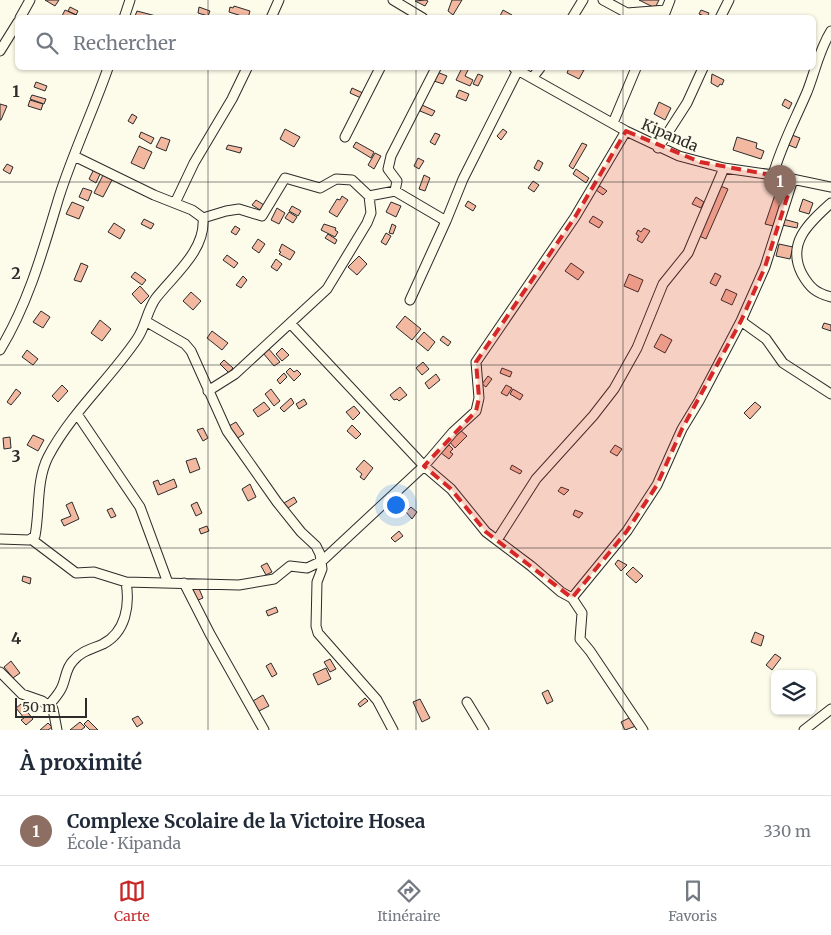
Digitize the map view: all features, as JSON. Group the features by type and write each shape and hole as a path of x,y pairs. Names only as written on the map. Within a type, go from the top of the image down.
{"street":[{"path":"22,15 30,0"},
{"path":"125,15 130,0"},
{"path":"272,15 279,0"},
{"path":"393,0 407,13"},
{"path":"574,15 583,0"},
{"path":"603,0 627,13 664,14 670,0"},
{"path":"721,15 728,0"},
{"path":"0,51 15,27"},
{"path":"816,66 825,40 831,31"},
{"path":"0,350 29,293 74,156 107,70"},
{"path":"175,203 187,177 232,99 246,70"},
{"path":"345,137 379,70"},
{"path":"395,191 397,181 388,169 391,156 435,70"},
{"path":"410,300 463,179 516,70"},
{"name":"Kipanda","path":"518,70 658,148 724,168 773,175 831,187"},
{"path":"533,77 538,70"},
{"path":"613,123 635,70"},
{"path":"658,148 687,103 702,70"},
{"path":"773,175 781,148 807,92 815,70"},
{"path":"0,539 31,539 76,573 94,572 126,582 239,585 274,579 290,566 307,568 322,561 424,466 453,432 476,411 479,398 476,362 566,231 626,131"},
{"path":"74,156 204,218 239,209 262,216 284,178 320,188 336,179 352,180 369,196 371,213 358,240 327,289 235,374 208,391"},
{"path":"497,540 536,478 582,429 614,389 637,348 663,284 688,254 724,168"},
{"path":"572,598 627,531 657,485 682,429 741,321 765,266 793,179"},
{"path":"369,196 395,191 446,221"},
{"path":"831,203 800,236 796,251 796,261 809,286 815,292 831,297"},
{"path":"31,539 35,532 45,464 52,449 77,414 138,338 147,322 156,298 193,252 204,228 204,218"},
{"path":"741,321 766,339 783,363 831,394"},
{"path":"147,322 185,344 191,351 227,431 277,502 301,532 316,546 322,561 317,582 316,626 318,633 377,700 393,730"},
{"path":"290,323 424,466 451,489 469,513 497,540 561,592 572,598 582,613 580,639 643,730"},
{"path":"77,414 140,507 168,583"},
{"path":"49,705 62,688 66,672 74,658 86,649 110,639 123,622 129,601 126,582"},
{"path":"184,583 206,628 264,730"},
{"path":"0,672 22,694 49,705 53,709 57,730"},
{"path":"467,702 484,730"},
{"path":"804,730 831,709"}],"highlighted area":[{"path":"626,131 700,162 793,179 765,267 741,321 682,429 657,485 627,531 572,598 486,532 451,489 424,466 476,411 479,398 476,362 575,217"}],"building":[{"path":"45,0 59,0 55,6"},
{"path":"452,0 462,0 453,15 448,11"},
{"path":"639,0 659,0 655,8"},
{"path":"415,1 428,1 425,6"},
{"path":"234,6 250,11 249,15 238,15 229,12 230,7 233,8"},
{"path":"70,7 78,11 76,15 68,11"},
{"path":"199,7 210,11 208,15 198,13"},
{"path":"65,10 76,15 62,15"},
{"path":"503,10 512,15 500,15"},
{"path":"701,10 709,13 708,15 699,14"},
{"path":"137,11 152,15 135,15"},
{"path":"461,70 468,70 465,76 473,80 470,86 456,80"},
{"path":"568,70 584,70 579,79 567,73"},
{"path":"437,72 447,76 443,84 434,81"},
{"path":"478,74 483,76 478,86 473,84"},
{"path":"712,74 724,80 722,85 720,84 718,87 711,83"},
{"path":"36,82 47,86 45,91 34,87"},
{"path":"352,88 363,93 361,98 350,93"},
{"path":"459,90 469,94 466,101 456,97"},
{"path":"32,95 46,99 44,104 30,99"},
{"path":"785,99 792,103 789,109 782,105"},
{"path":"30,100 43,104 41,110 28,106"},
{"path":"659,102 671,108 665,120 654,114"},
{"path":"0,104 7,106 1,120 0,120"},
{"path":"422,105 435,111 432,116 420,111"},
{"path":"132,114 137,117 133,124 128,121"},
{"path":"285,129 300,137 294,147 280,139"},
{"path":"503,129 507,132 501,140 497,136"},
{"path":"141,132 154,138 151,144 139,137"},
{"path":"435,133 440,135 435,145 430,142"},
{"path":"792,135 800,138 796,148 786,144"},
{"path":"161,137 170,140 166,151 156,147"},
{"path":"737,137 757,143 756,148 764,151 761,159 733,150"},
{"path":"356,142 374,152 371,158 353,147"},
{"path":"582,143 587,145 573,169 569,166"},
{"path":"228,145 242,148 240,153 226,149"},
{"path":"139,146 152,152 144,169 131,163"},
{"path":"375,153 381,156 374,169 368,165"},
{"path":"418,158 424,161 419,169 414,166"},
{"path":"538,160 543,163 539,171 534,168"},
{"path":"7,164 13,167 10,174 3,170"},
{"path":"94,169 101,172 96,183 89,179"},
{"path":"576,169 589,178 586,183 573,174"},
{"path":"103,175 112,180 103,197 94,193"},
{"path":"424,175 430,178 425,191 419,189"},
{"path":"533,181 539,185 534,192 528,188"},
{"path":"779,183 787,185 773,226 765,224"},
{"path":"718,185 728,189 706,239 697,235"},
{"path":"600,186 607,191 603,195 596,190"},
{"path":"83,188 92,191 88,201 79,197"},
{"path":"342,196 348,200 337,217 329,212 337,199 340,200"},
{"path":"696,197 704,202 701,208 692,204"},
{"path":"803,199 813,203 809,214 799,211"},
{"path":"256,200 264,205 260,210 252,205"},
{"path":"468,201 476,206 473,211 465,206"},
{"path":"72,202 84,207 79,219 66,214"},
{"path":"391,202 401,206 396,217 386,212"},
{"path":"292,206 301,211 298,216 289,211"},
{"path":"277,208 285,213 279,224 271,220"},
{"path":"289,212 297,217 293,223 285,218"},
{"path":"593,216 603,222 599,228 589,222"},
{"path":"144,219 154,224 151,229 141,224"},
{"path":"783,219 798,223 797,228 782,225"},
{"path":"114,223 125,230 120,239 108,232"},
{"path":"324,224 336,228 335,230 338,232 335,237 321,230"},
{"path":"392,224 396,226 393,234 389,233"},
{"path":"235,226 240,229 236,235 231,232"},
{"path":"644,228 650,231 642,243 637,240 639,236 636,234 638,230 641,232"},
{"path":"386,233 391,236 386,245 381,242"},
{"path":"328,234 337,240 335,244 325,238"},
{"path":"258,239 265,244 259,253 252,248"},
{"path":"282,244 295,252 290,260 279,254"},
{"path":"779,244 793,247 790,259 776,256"},
{"path":"227,255 238,263 234,268 223,260"},
{"path":"359,256 367,264 357,275 348,267"},
{"path":"276,259 282,264 277,271 271,267"},
{"path":"81,263 88,266 81,282 74,280"},
{"path":"571,263 584,272 578,280 565,271"},
{"path":"135,272 146,280 142,285 131,277"},
{"path":"715,273 721,276 716,286 710,283"},
{"path":"629,274 643,280 638,292 624,286"},
{"path":"243,276 247,280 241,288 236,285"},
{"path":"140,286 149,296 141,304 132,294"},
{"path":"726,289 737,294 732,305 721,300"},
{"path":"191,292 201,301 193,310 183,301"},
{"path":"41,311 50,317 43,328 33,322"},
{"path":"405,316 421,329 412,340 396,327"},
{"path":"100,320 111,329 102,341 91,333"},
{"path":"824,323 831,325 831,331 822,328"},
{"path":"212,331 228,343 222,350 207,338"},
{"path":"424,332 435,342 428,351 416,341"},
{"path":"661,334 672,340 665,353 654,347"},
{"path":"443,336 451,342 448,346 440,340"},
{"path":"268,348 280,362 274,366 263,353"},
{"path":"282,348 289,355 282,361 276,354"},
{"path":"27,350 38,359 33,365 22,357"},
{"path":"224,360 233,368 229,373 220,364"},
{"path":"423,362 429,369 422,375 416,368"},
{"path":"290,368 294,372 297,370 301,374 294,381 286,372"},
{"path":"502,368 512,372 510,377 500,373"},
{"path":"284,373 287,377 280,384 277,380"},
{"path":"436,374 440,380 429,389 425,383"},
{"path":"488,376 492,379 486,387 482,384"},
{"path":"62,385 68,391 58,402 52,396"},
{"path":"506,385 512,388 507,396 501,393"},
{"path":"400,387 407,395 399,401 397,399 394,400 390,395"},
{"path":"16,389 21,393 11,405 7,402"},
{"path":"271,389 280,401 274,406 265,394"},
{"path":"513,389 523,395 520,400 510,394"},
{"path":"291,398 294,403 284,412 280,408"},
{"path":"304,399 307,404 299,409 296,404"},
{"path":"264,402 270,409 258,417 253,410"},
{"path":"755,402 761,407 750,419 744,413"},
{"path":"354,406 360,413 353,420 346,412"},
{"path":"236,422 244,434 236,439 229,426"},
{"path":"352,425 361,434 356,439 347,431"},
{"path":"203,428 208,438 203,441 197,430"},
{"path":"459,429 467,436 455,448 448,440"},
{"path":"33,435 44,440 38,451 27,445"},
{"path":"10,437 11,448 4,449 3,438"},
{"path":"449,445 453,449 450,452 453,454 449,459 441,453"},
{"path":"615,445 622,449 617,456 610,452"},
{"path":"196,458 200,469 190,473 186,461"},
{"path":"364,460 373,468 364,480 360,477 362,474 356,469"},
{"path":"512,465 522,471 520,474 510,469"},
{"path":"174,479 177,487 158,495 153,482 158,480 160,485"},
{"path":"250,484 256,497 248,501 242,489"},
{"path":"561,487 569,490 564,495 558,491"},
{"path":"294,497 297,502 288,508 284,503"},
{"path":"72,502 79,519 64,526 61,520 71,516 66,505"},
{"path":"197,502 202,513 196,516 191,505"},
{"path":"411,507 417,512 412,519 406,512"},
{"path":"112,508 116,516 111,518 107,510"},
{"path":"575,510 583,513 579,518 573,515"},
{"path":"207,526 209,531 201,534 199,529"},
{"path":"399,531 403,536 395,542 391,538"},
{"path":"618,560 627,565 621,571 615,564"},
{"path":"267,563 272,572 266,575 261,566"},
{"path":"633,567 643,576 636,583 626,574"},
{"path":"23,576 31,578 30,584 22,581"},
{"path":"197,584 203,598 196,601 190,587"},
{"path":"276,607 278,612 268,616 266,611"},
{"path":"755,632 764,636 761,646 751,642"},
{"path":"775,654 781,658 772,670 766,665"},
{"path":"330,659 336,669 330,672 324,662"},
{"path":"11,661 20,673 13,678 4,667"},
{"path":"271,663 277,674 272,677 266,666"},
{"path":"326,668 331,679 318,685 313,674"},
{"path":"548,690 553,701 547,704 542,693"},
{"path":"263,695 269,706 259,711 253,701"},
{"path":"365,698 368,701 360,707 358,704"},
{"path":"420,699 430,718 422,722 413,702"},
{"path":"21,704 33,719 26,725 21,720 24,718 16,708"},
{"path":"138,716 143,723 137,727 132,719"},
{"path":"631,717 636,726 625,730 621,722"},
{"path":"88,720 98,730 90,730 84,724"},
{"path":"80,722 85,727 81,730 70,730"},
{"path":"48,723 52,727 48,730 40,730"}],"place":[{"name":"Complexe Scolaire de la Victoire Hosea","path":"780,206"}]}
